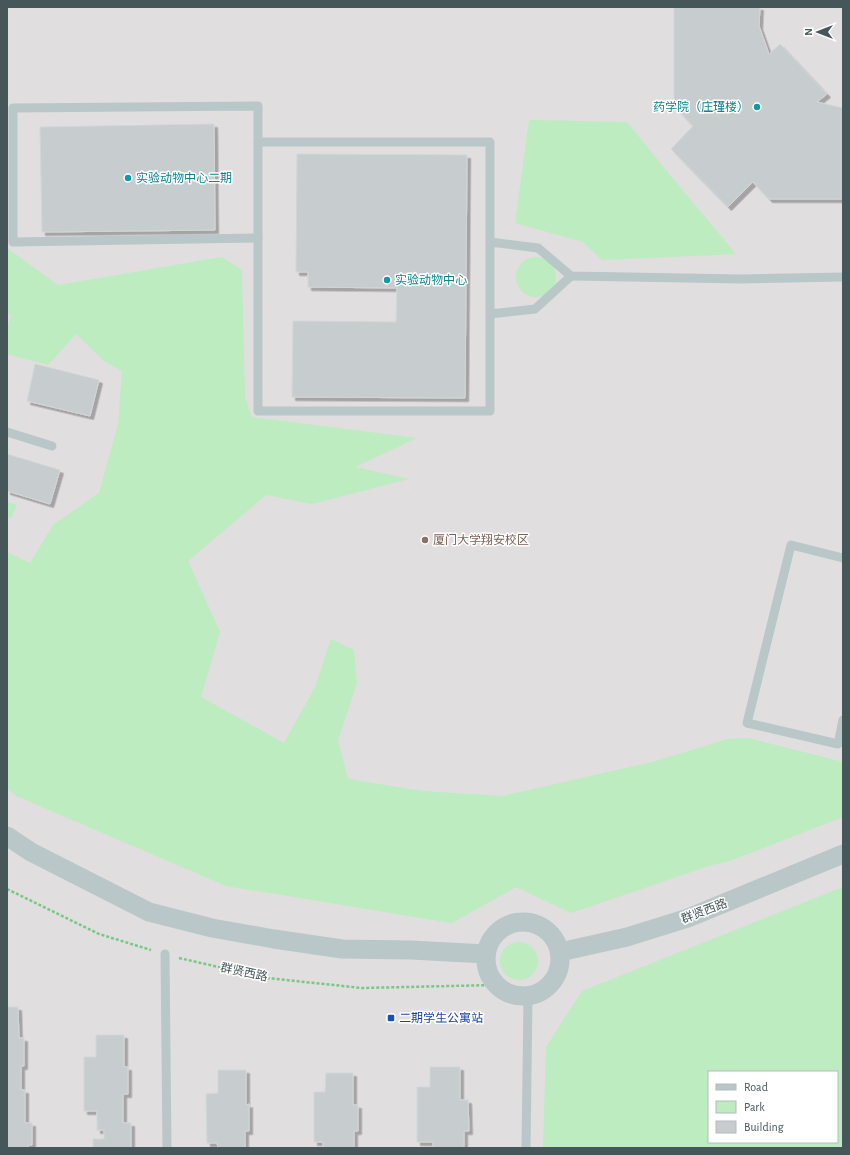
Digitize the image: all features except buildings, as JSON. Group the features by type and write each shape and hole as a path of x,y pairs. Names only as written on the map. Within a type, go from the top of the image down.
{"street":[{"path":"7,836 31,852 149,912 212,928 342,949 411,950 486,954"},
{"name":"群贤西路","path":"560,952 627,938 688,918 843,854"},
{"path":"516,922 528,922 539,925 549,932 556,941 560,952 561,964 557,976 550,986 540,993 528,997 516,996 505,992 495,985 487,970 486,954 496,933 505,926 516,922"}],"lane":[{"path":"258,142 490,142 490,411 258,411 258,238 258,142 258,106 13,108 13,242 258,238"},
{"path":"490,242 538,248 571,276 741,279 843,277"},
{"path":"490,314 535,309 571,276"},
{"path":"7,432 52,446"},
{"path":"843,558 791,545 747,723 838,744 843,720"},
{"path":"165,954 167,1148"},
{"path":"526,1148 528,997"}],"path":[{"name":"群贤西路","path":"7,888 99,934 165,954 267,978 362,988 495,985"}],"shaded area":[{"name":"厦门大学翔安校区","path":"7,7 843,7 843,1148 7,1148"}],"green space":[{"path":"529,120 627,122 736,254 602,260 583,242 515,223"},
{"path":"7,248 58,285 222,257 242,270 245,397 252,417 417,438 355,467 409,479 312,504 266,495 188,561 220,632 201,697 284,743 315,687 331,639 354,650 357,683 338,740 348,779 423,791 503,796 652,762 728,739 748,738 843,762 843,817 730,861 712,865 571,913 516,887 452,923 226,886 16,796 7,788 7,552 30,563 53,525 99,493 118,424 122,371 104,361 76,334 48,365 7,354 7,329 11,315 7,314"},
{"path":"532,257 540,257 547,260 553,266 556,277 553,288 547,294 540,297 532,297 525,294 519,288 516,281 516,273 519,266 525,260"},
{"path":"7,502 17,505 11,518 7,517"},
{"path":"843,887 843,1148 543,1148 546,1047 582,991"},
{"path":"515,942 523,942 533,947 537,954 537,968 533,975 523,980 515,980 505,975 503,972 500,965 500,957 505,947 508,945"}],"place":[{"name":"药学院（庄瑾楼）","path":"757,107"},
{"name":"实验动物中心二期","path":"128,178"},
{"name":"实验动物中心","path":"387,280"},
{"name":"厦门大学翔安校区","path":"425,540"},
{"name":"二期学生公寓站","path":"391,1018"}]}
